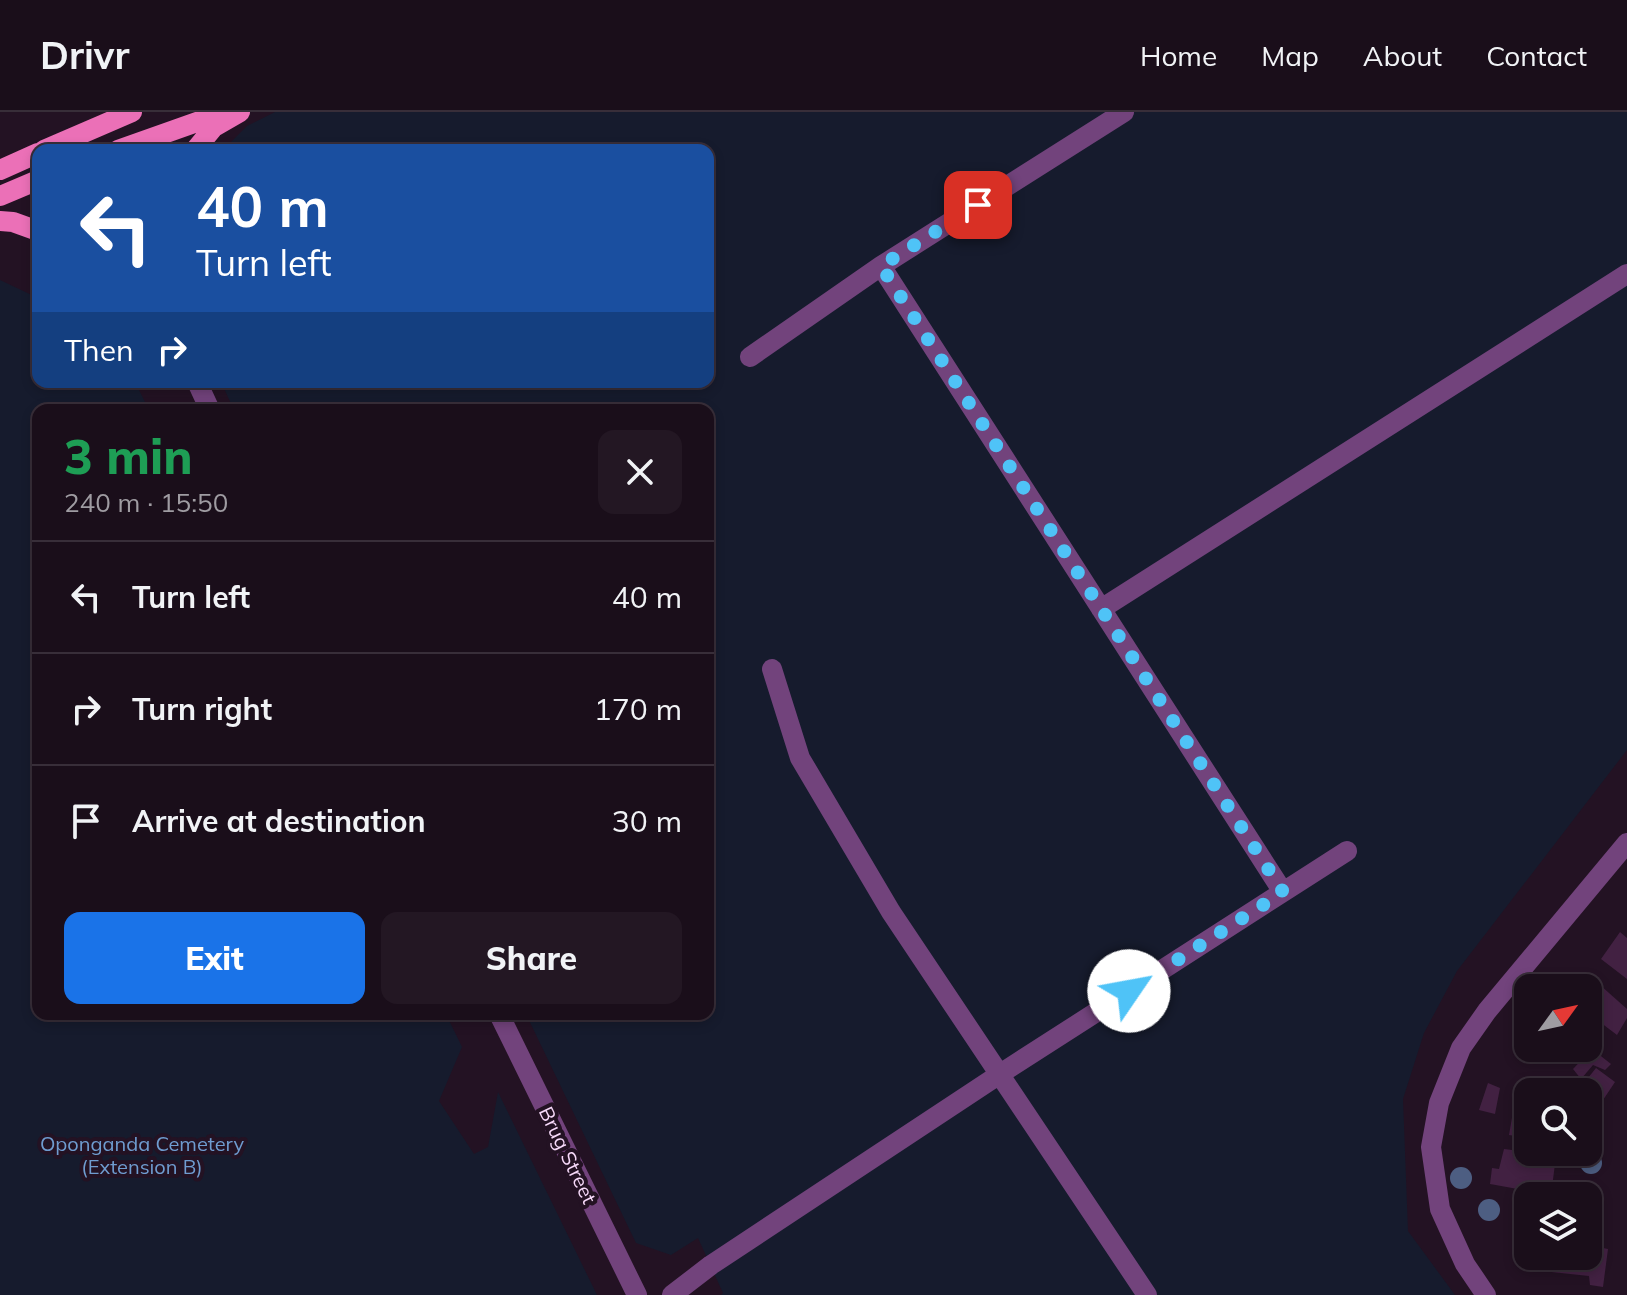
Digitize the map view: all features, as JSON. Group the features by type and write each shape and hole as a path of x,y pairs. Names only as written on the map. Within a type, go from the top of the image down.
{"main road":[{"path":"83,142 132,112"},
{"path":"135,144 225,112"},
{"path":"200,144 214,127 240,112"},
{"path":"0,170 32,156"},
{"path":"0,196 32,183"},
{"path":"0,221 32,229"}],"street":[{"path":"750,357 881,266 1124,112"},
{"path":"881,266 1283,892"},
{"path":"1101,609 1627,274"},
{"path":"772,669 800,758 891,912 1147,1295"},
{"path":"1486,1295 1465,1264 1440,1209 1431,1147 1439,1103 1461,1048 1487,1011 1627,843"},
{"path":"672,1295 711,1265 1000,1074 1347,851"},
{"name":"Brug Street","path":"502,1020 637,1295"}],"green space":[{"path":"275,112 1627,112 1627,750 1457,971 1424,1033 1403,1099 1408,1231 1455,1295 721,1295 723,1293 698,1238 671,1255 636,1243 529,1020 714,1020 714,404 231,404 224,388 714,388 714,144 229,144 247,126"},
{"name":"Oponganda Cemetery (Extension B)","path":"0,280 32,295 32,388 138,388 146,404 32,404 32,1020 449,1020 462,1047 439,1101 474,1154 488,1147 498,1092 597,1295 0,1295"}],"building":[{"path":"1620,932 1627,938 1627,979 1601,959"},
{"path":"1602,987 1627,1009 1627,1018 1617,1035 1602,1024"},
{"path":"1602,1057 1611,1064 1605,1070 1593,1065 1582,1078 1573,1069 1580,1062 1602,1062"},
{"path":"1596,1068 1615,1082 1603,1100 1602,1078 1588,1078"},
{"path":"1488,1083 1500,1088 1495,1114 1479,1110"},
{"path":"1514,1106 1514,1136 1509,1135"},
{"path":"1504,1149 1514,1150 1514,1166 1555,1166 1553,1182 1514,1182 1514,1188 1490,1184 1492,1168 1499,1169"},
{"path":"1602,1248 1608,1249 1603,1287 1590,1285 1589,1276 1542,1271 1602,1270"}],"route":[{"path":"978,205 881,266 1283,892 1129,991"}]}
